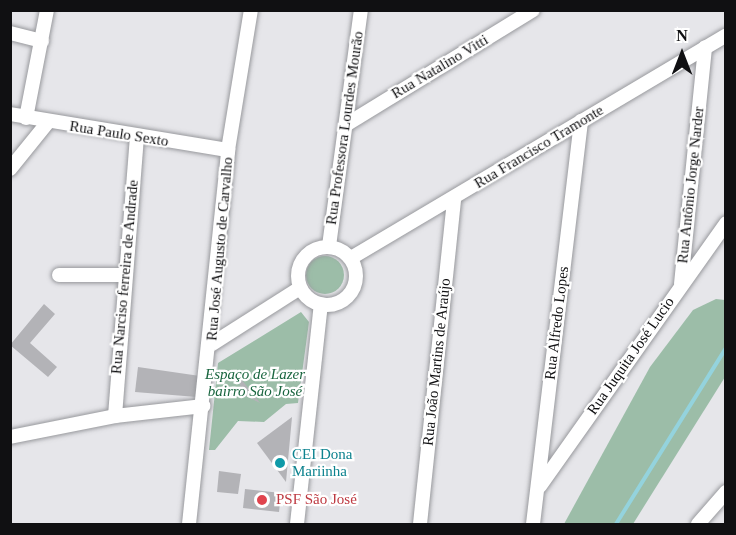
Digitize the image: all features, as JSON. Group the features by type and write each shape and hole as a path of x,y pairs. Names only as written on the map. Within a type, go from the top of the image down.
{"street":[{"path":"26,118 47,10"},
{"name":"Rua José Augusto de Carvalho","path":"189,525 202,406 212,344 228,150 251,10"},
{"name":"Rua Professora Lourdes Mourão","path":"329,246 361,10"},
{"name":"Rua Natalino Vitti","path":"347,124 533,10"},
{"path":"10,33 42,41"},
{"name":"Rua Francisco Tramonte","path":"351,258 454,199 726,35"},
{"name":"Rua Antônio Jorge Narder","path":"680,286 705,47"},
{"name":"Rua Paulo Sexto","path":"10,114 137,138 228,150"},
{"name":"Rua Alfredo Lopes","path":"533,525 581,121"},
{"path":"10,169 48,122"},
{"name":"Rua Narciso ferreira de Andrade","path":"115,416 124,275 137,138"},
{"name":"Rua João Martins de Araújo","path":"420,525 454,199"},
{"name":"Rua Juquita José Lucio","path":"538,489 726,223"},
{"path":"329,246 351,258 354,287 341,302 321,304 300,288 303,259 329,246"},
{"path":"59,275 124,275"},
{"path":"212,344 300,288"},
{"path":"297,525 321,304"},
{"path":"10,437 115,416 202,406"},
{"path":"698,525 726,492"}],"green space":[{"path":"325,256 338,262 344,275 338,288 325,294 312,288 306,275 312,262"},
{"path":"716,299 725,300 725,377 633,524 564,524 650,367 693,310"},
{"name":"Espaço de Lazer bairro São José","path":"301,312 309,322 298,403 286,404 264,422 238,421 215,450 209,450 218,363"}],"building":[{"path":"44,304 55,314 30,343 57,367 48,377 10,345"},
{"path":"138,367 200,376 197,397 135,392"},
{"path":"238,375 260,403 242,394"},
{"name":"CEI Dona Mariinha","path":"292,417 286,482 257,443"},
{"path":"219,471 241,474 238,494 217,492"},
{"name":"PSF São José","path":"245,489 281,493 279,512 243,508"}],"waterway":[{"path":"616,524 726,348"}],"place":[{"name":"CEI Dona Mariinha","path":"280,463"},
{"name":"PSF São José","path":"262,500"}]}
